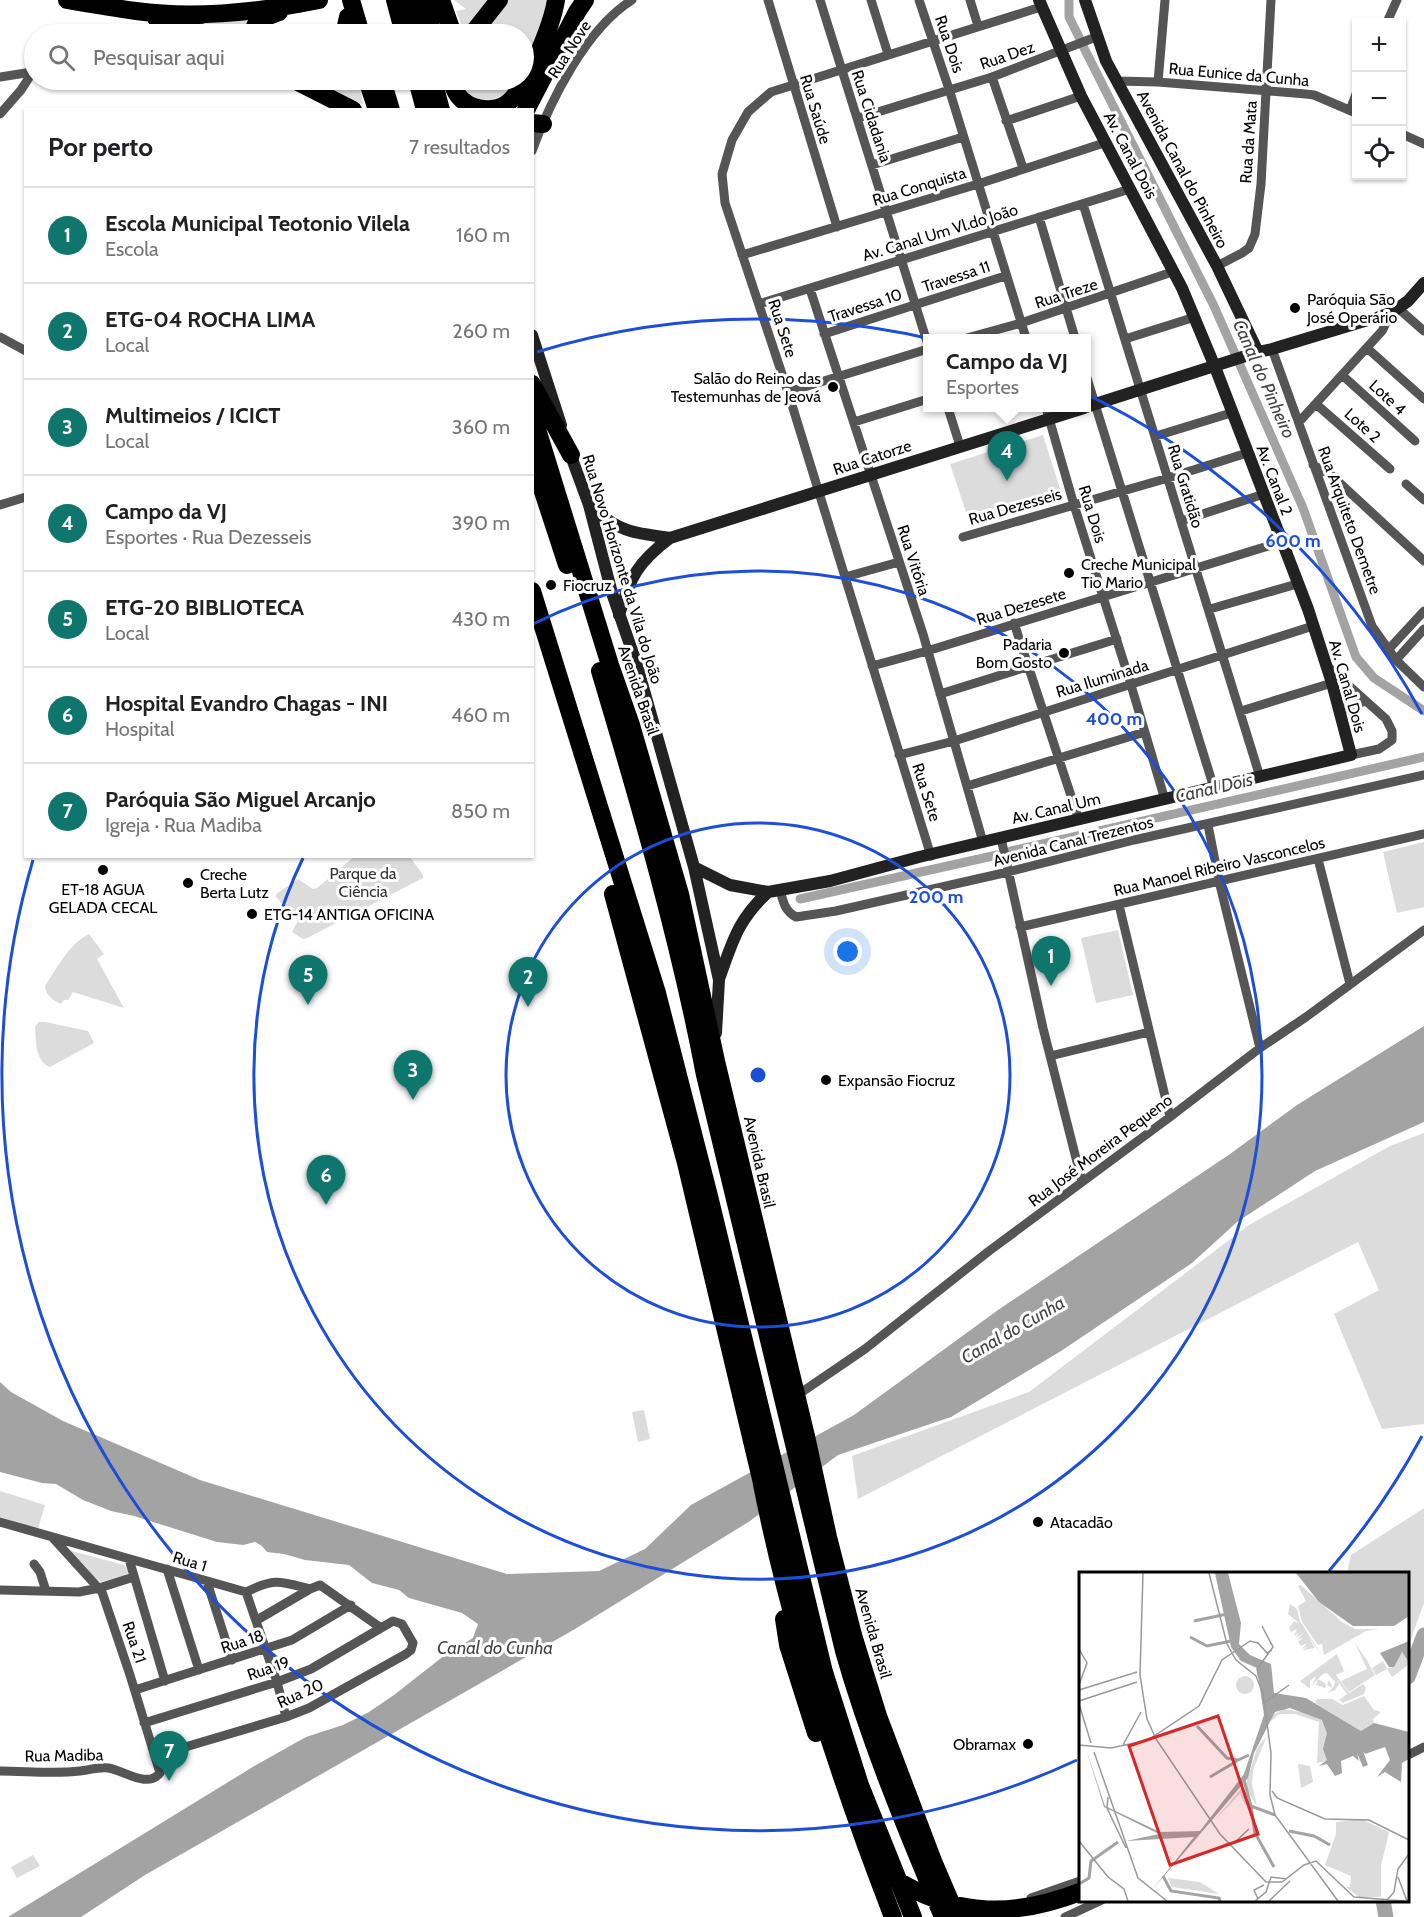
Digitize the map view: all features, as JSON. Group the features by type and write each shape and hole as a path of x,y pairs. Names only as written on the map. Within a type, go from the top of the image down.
{"highway":[{"path":"67,0 137,11 233,12 319,0"},
{"path":"173,0 216,0"},
{"path":"361,0 367,24"},
{"path":"395,0 401,24"},
{"path":"413,0 418,24"},
{"path":"427,0 431,24"},
{"path":"441,0 449,24"},
{"path":"480,24 499,0"},
{"path":"534,60 554,13 556,0"},
{"path":"527,108 585,0"},
{"path":"256,24 298,4"},
{"path":"137,11 177,24"},
{"path":"314,90 349,108"},
{"path":"370,90 376,108"},
{"path":"378,90 384,108"},
{"path":"385,90 390,108"},
{"path":"420,90 424,108"},
{"path":"436,90 441,108"},
{"path":"439,90 442,108"},
{"path":"455,90 459,97 471,106 483,108"},
{"path":"492,108 508,103 518,90"},
{"path":"534,388 571,455"},
{"name":"Avenida Brasil","path":"534,419 610,665 632,725 680,894 716,1061 796,1396 794,1416"},
{"name":"Avenida Brasil","path":"534,464 639,801 689,992 707,1086 794,1416 820,1527 837,1623 859,1706 885,1777 944,1917"},
{"path":"534,597 657,993 709,1196 801,1646 833,1754 892,1912"},
{"path":"534,629 622,923 755,1424"},
{"path":"632,725 639,801"},
{"name":"Avenida Brasil","path":"820,1527 875,1707 933,1861 957,1917"},
{"path":"778,1532 789,1651 810,1716 847,1814 863,1844 885,1870 908,1888 927,1899 969,1912 997,1914 1017,1912 1079,1892"},
{"path":"778,1532 812,1628 845,1743 913,1917"}],"street":[{"name":"Rua Nove","path":"538,123 593,35 608,18 632,0"},
{"name":"Rua Saúde","path":"768,0 837,226"},
{"name":"Rua Cidadania","path":"820,0 888,212 924,334"},
{"path":"871,0 888,54"},
{"name":"Rua Dois","path":"919,0 949,89 1024,334"},
{"path":"970,0 978,26"},
{"name":"Avenida Canal do Pinheiro","path":"1085,0 1096,37 1116,81 1217,266 1258,352"},
{"path":"1158,82 1165,0"},
{"name":"Rua da Mata","path":"1217,266 1249,248 1254,238 1260,184 1271,0"},
{"path":"1390,18 1397,0"},
{"name":"Rua Sete","path":"931,856 788,392 730,221 722,174 724,162 740,124 748,112 771,92 978,26 1040,3"},
{"name":"Av. Canal Dois","path":"1040,3 1081,96 1182,288 1215,367"},
{"name":"Rua Dez","path":"858,118 992,77 1096,37"},
{"path":"0,77 24,73"},
{"path":"992,77 1023,168"},
{"name":"Rua Eunice da Cunha","path":"1116,81 1158,82 1314,95 1352,112"},
{"path":"0,114 24,85"},
{"path":"1006,122 1081,96"},
{"path":"534,142 538,123"},
{"path":"1406,136 1424,144"},
{"path":"872,165 963,137"},
{"name":"Rua Conquista","path":"742,255 978,184 1104,142"},
{"name":"Av. Canal Um Vl.do João","path":"759,304 1130,189"},
{"name":"Rua Gratidão","path":"1083,204 1210,609 1260,777"},
{"path":"1039,217 1074,334"},
{"name":"Rua Treze","path":"984,334 1112,294 1172,272"},
{"name":"Travessa 11","path":"916,305 1005,276"},
{"path":"1299,422 1382,331 1395,310 1416,294 1424,283"},
{"name":"Rua Vitória","path":"810,289 927,651 983,842"},
{"name":"Travessa 10","path":"824,334 916,305"},
{"path":"1395,310 1424,331"},
{"name":"Rua Catorze","path":"1091,405 1395,310"},
{"path":"1125,339 1195,317"},
{"path":"0,337 24,350"},
{"name":"Rua Novo Horizonte da Vila do João","path":"534,341 589,505 619,615 636,662 694,867 719,980 716,1061"},
{"path":"788,392 923,348"},
{"path":"1367,348 1424,399"},
{"name":"Rua Arquiteto Demetre","path":"1272,349 1372,626 1396,660 1424,687"},
{"path":"1156,436 1231,413 1215,367"},
{"name":"Lote 4","path":"1342,375 1415,441"},
{"path":"854,422 923,400"},
{"name":"Lote 2","path":"1316,404 1389,470"},
{"path":"1091,411 1123,491 1214,788"},
{"path":"949,412 960,446"},
{"name":"Rua Dois","path":"1048,413 1165,800"},
{"name":"Rua Catorze","path":"619,615 626,590 640,564 670,538 960,446 1048,413"},
{"name":"Av. Canal 2","path":"1231,413 1313,626"},
{"name":"Rua Dezesseis","path":"963,537 1247,453"},
{"path":"1313,465 1330,474 1424,561"},
{"path":"1406,484 1424,500"},
{"path":"1181,521 1264,494"},
{"path":"0,505 24,498"},
{"name":"Rua Catorze","path":"589,505 618,528 632,533 670,538"},
{"name":"Rua Dezesete","path":"872,666 1281,542"},
{"path":"845,577 899,562"},
{"path":"1210,609 1298,584"},
{"path":"1388,650 1424,611"},
{"path":"1014,623 1079,820"},
{"name":"Av. Canal Dois","path":"1313,626 1332,683 1351,755"},
{"name":"Rua Iluminada","path":"899,755 954,741 1313,626"},
{"path":"1396,660 1424,629"},
{"path":"940,694 1116,639"},
{"path":"1326,665 1386,719 1393,736 1392,740 1379,749 1351,755"},
{"path":"1240,711 1332,683"},
{"path":"1340,711 1365,701"},
{"path":"967,786 1145,732"},
{"name":"Av. Canal Um","path":"774,891 830,881 919,857 1351,755"},
{"name":"Avenida Canal Trezentos","path":"774,891 789,914 796,917 836,911 1008,872 1134,840 1424,775"},
{"path":"1208,825 1260,1047"},
{"name":"Rua Manoel Ribeiro Vasconcelos","path":"1020,927 1424,834"},
{"path":"1001,838 1050,1056 1082,1182"},
{"path":"1318,859 1350,984"},
{"path":"694,867 730,885 774,891"},
{"path":"719,980 737,929 754,905 774,891"},
{"path":"1119,905 1170,1117"},
{"name":"Rua José Moreira Pequeno","path":"796,1396 864,1349 989,1251 1260,1047 1306,1017 1424,930"},
{"path":"1050,1056 1149,1032"},
{"name":"Rua 1","path":"0,1522 246,1592"},
{"name":"Rua 21","path":"52,1537 102,1592 160,1773"},
{"path":"129,1559 165,1681"},
{"path":"34,1564 40,1572 46,1591"},
{"path":"167,1569 199,1670"},
{"path":"0,1590 79,1592 134,1577"},
{"path":"207,1582 232,1660"},
{"path":"286,1717 277,1682 246,1592 268,1582 310,1589"},
{"path":"257,1620 310,1589 322,1586 381,1628"},
{"name":"Rua 18","path":"135,1690 292,1640 351,1605"},
{"name":"Rua 19","path":"144,1723 277,1682 311,1669 393,1621"},
{"name":"Rua 20","path":"155,1756 309,1708 411,1650 414,1642 402,1624 393,1621"},
{"path":"1409,1754 1424,1747"},
{"name":"Rua Madiba","path":"0,1771 80,1771 108,1768 147,1779 155,1778 160,1773"},
{"path":"933,1861 959,1898 976,1906 1001,1905 1079,1881"},
{"path":"1065,1917 1098,1902"},
{"path":"992,1917 996,1908 1001,1905"}],"green space":[{"path":"454,0 491,0 474,24 461,24 456,11 466,9"},
{"path":"507,0 553,0 534,46 534,24 488,24"},
{"path":"249,18 248,24 198,24 193,21"},
{"path":"330,90 361,90 362,104"},
{"path":"509,90 499,101 476,98 467,91"},
{"path":"1043,435 1063,498 971,527 950,464"},
{"path":"1424,842 1424,907 1397,913 1383,852"},
{"name":"Parque da Ciência","path":"353,858 411,858 423,875 423,878 303,939 292,932 298,921 288,907 276,897 276,894 298,879 313,889"},
{"path":"1118,930 1133,995 1096,1003 1081,938"},
{"path":"89,934 104,954 97,959 124,1008 73,992 68,1000 64,1000 61,1004 48,995 45,986 64,957 75,944"},
{"path":"39,1022 88,1031 94,1043 50,1067 41,1060 37,1050 35,1026"},
{"path":"1424,1133 1424,1424 1382,1429 1334,1314 1379,1290 1358,1242 858,1499 852,1456 1029,1392 1249,1225 1390,1146"},
{"path":"644,1410 650,1439 638,1442 632,1412"},
{"path":"0,1491 45,1505 38,1529 0,1517"},
{"path":"1424,1508 1424,1603 1409,1644 1409,1572 1347,1572 1351,1555"},
{"path":"72,1551 124,1565 128,1573 125,1576 101,1582 70,1554"},
{"path":"33,1855 40,1866 17,1878 11,1867"}],"water":[{"name":"Canal do Cunha","path":"1424,1026 1424,1122 1315,1171 1237,1222 1192,1263 1061,1351 951,1417 838,1455 750,1521 575,1629 145,1875 81,1917 8,1917 256,1765 306,1737 343,1725 369,1712 445,1655 473,1638 478,1624 462,1613 409,1598 399,1590 372,1583 349,1565 305,1560 267,1552 255,1542 243,1545 217,1542 111,1511 83,1500 56,1484 42,1483 0,1472 0,1382 11,1392 63,1421 200,1480 507,1574 599,1571 645,1549 691,1505 854,1415 998,1310 1230,1154 1297,1105"}],"waterway":[{"name":"Canal do Pinheiro","path":"1069,0 1069,17 1081,41"},
{"name":"Canal do Pinheiro","path":"1082,44 1214,306 1303,508 1356,657 1374,678 1424,711"},
{"name":"Canal Dois","path":"1011,851 1424,757"},
{"name":"Canal Dois","path":"800,899 997,855"},
{"path":"1409,1674 1424,1635"},
{"path":"1383,1902 1386,1917"}],"place":[{"name":"Paróquia São José Operário","path":"1295,308"},
{"name":"Salão do Reino das Testemunhas de Jeová","path":"833,387"},
{"name":"Campo da VJ","path":"1007,481"},
{"name":"Creche Municipal Tio Mario","path":"1069,573"},
{"name":"Fiocruz","path":"551,585"},
{"name":"Padaria Bom Gosto","path":"1064,653"},
{"name":"ET-18 AGUA GELADA CECAL","path":"103,870"},
{"name":"Creche Berta Lutz","path":"188,883"},
{"name":"ETG-14 ANTIGA OFICINA","path":"252,914"},
{"name":"Escola Municipal Teotonio Vilela","path":"1051,986"},
{"name":"ETG-20 BIBLIOTECA","path":"308,1005"},
{"name":"ETG-04 ROCHA LIMA","path":"528,1007"},
{"name":"Expansão Fiocruz","path":"826,1080"},
{"name":"Multimeios / ICICT","path":"413,1100"},
{"name":"Hospital Evandro Chagas - INI","path":"326,1205"},
{"name":"Atacadão","path":"1038,1522"},
{"name":"Obramax","path":"1028,1744"},
{"name":"Paróquia São Miguel Arcanjo","path":"169,1781"}]}
